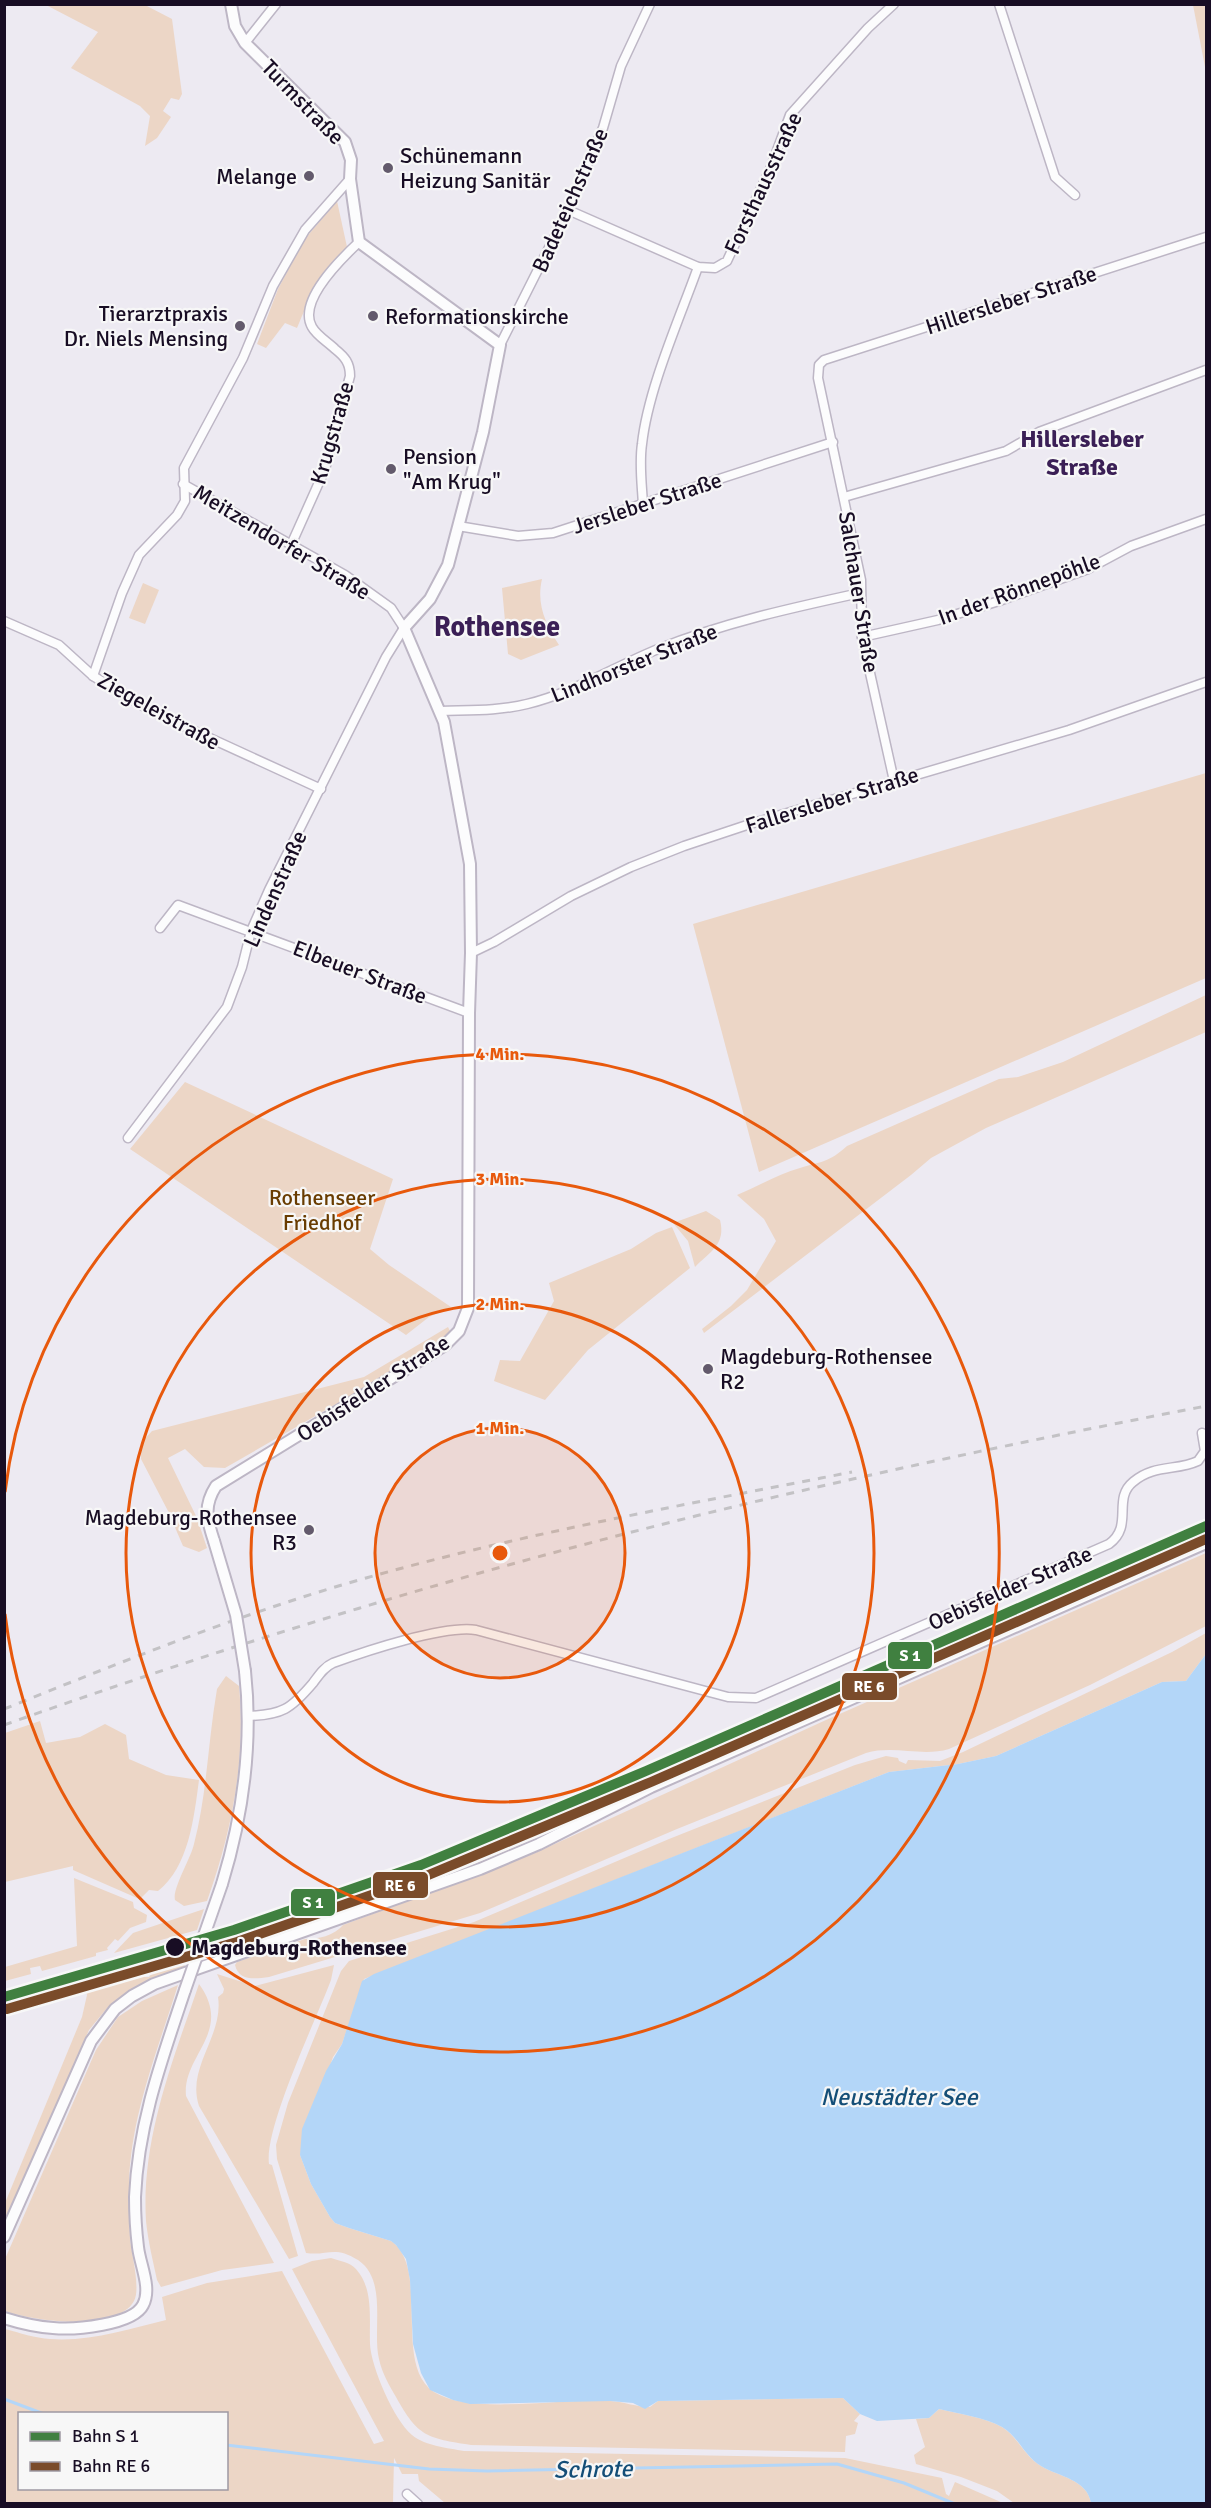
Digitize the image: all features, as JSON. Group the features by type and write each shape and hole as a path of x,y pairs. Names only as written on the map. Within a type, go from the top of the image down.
{"street":[{"path":"231,4 235,26 245,43 276,4"},
{"name":"Badeteichstraße","path":"404,628 425,605 442,579 483,432 500,345 568,210 603,128 621,66 650,4"},
{"name":"Forsthausstraße","path":"568,210 698,267 715,268 727,261 771,167 790,115 868,28 894,4"},
{"path":"999,4 1055,177 1075,195"},
{"name":"Turmstraße","path":"245,43 342,138 350,156 350,179 359,242"},
{"path":"93,676 122,593 139,555 177,515 185,501 184,468 243,358 273,286 293,248 311,222 350,179"},
{"name":"Hillersleber Straße","path":"818,367 824,360 1206,237"},
{"path":"359,242 500,345"},
{"name":"Krugstraße","path":"291,545 325,469 350,376 350,365 345,357 312,327 309,311 327,275 359,242"},
{"path":"643,505 641,465 646,420 698,267"},
{"name":"Salchauer Straße","path":"818,367 818,378 861,580 862,637 894,781"},
{"path":"844,497 1006,451 1039,432 1206,370"},
{"name":"Jersleber Straße","path":"458,526 511,536 540,536 643,505 833,442"},
{"name":"Meitzendorfer Straße","path":"183,484 345,575 391,608 404,628"},
{"name":"In der Rönnepöhle","path":"862,637 938,620 999,601 1088,569 1131,546 1206,519"},
{"name":"Lindhorster Straße","path":"441,711 504,708 538,701 657,650 714,630 782,609 860,593"},
{"name":"Ziegeleistraße","path":"4,621 58,645 93,676 153,712 321,789"},
{"name":"Oebisfelder Straße","path":"4,2318 44,2327 82,2327 131,2317 143,2306 146,2288 138,2248 135,2216 139,2153 148,2104 222,1884 241,1806 247,1761 248,1716 245,1671 234,1605 206,1511 208,1502 216,1486 452,1340 459,1332 468,1308 471,953 469,856 441,711 404,628"},
{"name":"Lindenstraße","path":"128,1138 227,1007 251,931 279,870 386,657 404,628"},
{"name":"Fallersleber Straße","path":"471,953 494,942 571,896 651,859 750,824 1070,730 1206,682"},
{"name":"Elbeuer Straße","path":"160,928 178,904 469,1013"},
{"name":"Oebisfelder Straße","path":"248,1716 272,1715 288,1708 324,1668 333,1662 441,1632 462,1629 476,1630 728,1696 756,1698 1109,1544 1122,1528 1123,1499 1130,1484 1158,1468 1193,1463 1201,1459 1205,1448 1202,1433"},
{"path":"4,2237 90,2041 111,2013 140,1992 169,1978 240,1956 480,1869 539,1844 651,1787 1206,1543"},
{"path":"407,2494 418,2504"}],"green space":[{"path":"46,5 145,5 172,19 182,94 179,100 171,98 163,111 171,117 157,138 145,146 150,116 140,106 71,68 98,32"},
{"path":"1193,5 1206,5 1206,72"},
{"path":"337,201 347,247 329,266 317,284 297,328 285,323 266,348 257,344 278,289 304,240"},
{"path":"542,579 540,597 543,614 559,645 521,660 508,654 502,588"},
{"path":"143,583 159,590 145,624 129,618"},
{"path":"1206,773 1206,978 759,1172 693,924"},
{"path":"1206,995 1206,1032 986,1128 931,1158 704,1333 702,1329 747,1290 776,1241 764,1219 737,1195 784,1173 830,1159 847,1146 999,1079 1018,1077 1063,1062"},
{"name":"Rothenseer Friedhof","path":"185,1082 393,1179 370,1249 389,1265 451,1307 429,1317 406,1335 130,1149"},
{"path":"706,1211 720,1220 721,1235 716,1247 695,1267 688,1241 673,1223"},
{"path":"672,1227 690,1268 588,1350 545,1400 494,1381 500,1360 520,1361 554,1301 549,1283 631,1249 656,1233"},
{"path":"448,1327 451,1333 446,1338 397,1369 225,1468 204,1467 185,1449 168,1458 197,1518 207,1548 199,1552 183,1546 141,1459 141,1443 152,1431 364,1377"},
{"path":"1206,1531 1206,1538 603,1802 549,1833 473,1866 205,1963 210,1949 258,1937 257,1932 361,1896 360,1892 469,1852"},
{"path":"1206,1553 1206,1626 1090,1685 949,1749 929,1752 887,1750 866,1753 677,1829 480,1913 269,1977 248,1978 237,1970 235,1965 237,1962 305,1939 326,1936 343,1925 535,1853 826,1720"},
{"path":"1206,1633 1206,1654 1186,1681 1162,1682 996,1756 958,1764 889,1772 364,1979 342,2044 333,2057 300,2155 311,2184 335,2223 391,2241 403,2254 409,2272 415,2361 422,2379 434,2392 451,2399 471,2403 519,2404 591,2400 650,2407 658,2401 843,2398 860,2414 854,2421 858,2423 855,2434 846,2436 845,2452 471,2445 434,2437 418,2428 404,2410 380,2364 377,2347 376,2292 373,2280 358,2260 343,2253 306,2253 277,2159 276,2145 288,2103 341,1971 349,1961 474,1922 669,1839 855,1765 886,1756 898,1758 906,1764 908,1760 940,1761 1172,1652"},
{"path":"226,1676 239,1686 241,1714 239,1768 235,1795 224,1848 207,1901 184,1906 175,1900 175,1895 194,1844 202,1806 217,1689"},
{"path":"40,1721 46,1743 80,1737 105,1724 126,1735 129,1759 166,1775 199,1780 192,1825 183,1855 177,1869 158,1891 149,1890 140,1899 73,1870 73,1866 5,1882 5,1733"},
{"path":"74,1878 133,1902 134,1908 147,1915 146,1922 130,1928 118,1941 115,1939 107,1948 108,1950 96,1953 96,1956 42,1971 40,1966 30,1968 31,1974 5,1981 5,1967 77,1946"},
{"path":"204,1909 197,1930 114,1953 133,1933"},
{"path":"189,1952 186,1961 158,1965 161,1961"},
{"path":"151,1958 142,1973 145,1977 149,1977 155,1969 185,1965 183,1969 133,1988 108,2007 89,2030 5,2221 5,2203 82,2017 87,1995 85,1989 81,1989 5,2006 5,2000"},
{"path":"334,1965 331,1980 282,2101 270,2147 269,2164 272,2165 298,2256 289,2259 199,2106 196,2092 197,2078 216,2025 218,1997 224,1989 217,1974 255,1986"},
{"path":"199,1984 208,2001 211,2016 204,2043 191,2068 186,2096 274,2263 222,2270 161,2287 157,2280 146,2221 149,2160 169,2071"},
{"path":"178,1985 140,2107 131,2158 129,2217 136,2279 134,2301 124,2311 93,2321 53,2321 5,2311 5,2259 96,2050 118,2017 142,2001"},
{"path":"331,2258 356,2269 362,2277 368,2295 371,2354 379,2379 391,2406 405,2428 417,2439 430,2444 464,2451 845,2458 942,2478 946,2494 949,2496 955,2482 1003,2503 445,2503 419,2481 418,2474 402,2474 394,2458 393,2503 5,2503 5,2329 50,2339 80,2339 123,2331 166,2320 162,2297 207,2283 282,2271 374,2444 384,2441 292,2269 312,2261"},
{"path":"939,2409 979,2418 1002,2427 1035,2462 1084,2489 1091,2503 1014,2503 997,2491 961,2477 916,2464 914,2455 925,2447 916,2419 929,2418"}],"water":[{"name":"Neustädter See","path":"1206,1654 1206,2503 1091,2503 1084,2489 1035,2462 1002,2427 979,2418 939,2409 929,2418 877,2421 860,2414 843,2398 658,2401 645,2409 633,2403 610,2401 470,2404 453,2400 430,2390 421,2373 413,2344 410,2280 406,2259 391,2241 335,2223 311,2184 300,2155 302,2129 326,2071 342,2044 362,1981 374,1974 889,1772 958,1764 996,1756 1162,1682 1186,1681"}],"waterway":[{"name":"Schrote","path":"4,2399 39,2412"},
{"name":"Schrote","path":"228,2445 429,2469 487,2471 837,2464 904,2483 955,2504"}],"railway":[{"path":"4,1725 133,1680 327,1618 608,1538 863,1477 1206,1406"},
{"path":"4,1709 229,1622 366,1578 547,1533 852,1472"}],"transit line":[{"path":"4,1997 234,1930 421,1865 646,1771 1206,1526"},
{"path":"7,2009 237,1942 426,1876 651,1782 1206,1539"}],"place":[{"name":"Schünemann Heizung Sanitär","path":"388,168"},
{"name":"Melange","path":"309,176"},
{"name":"Reformationskirche","path":"373,316"},
{"name":"Tierarztpraxis Dr. Niels Mensing","path":"240,326"},
{"name":"Pension \"Am Krug\"","path":"391,469"},
{"name":"Magdeburg-Rothensee R2","path":"708,1369"},
{"name":"Magdeburg-Rothensee R3","path":"309,1530"},
{"name":"Magdeburg-Rothensee","path":"175,1947"}],"district":[{"name":"Hillersleber Straße","path":"1082,453"},
{"name":"Rothensee","path":"497,627"}]}
